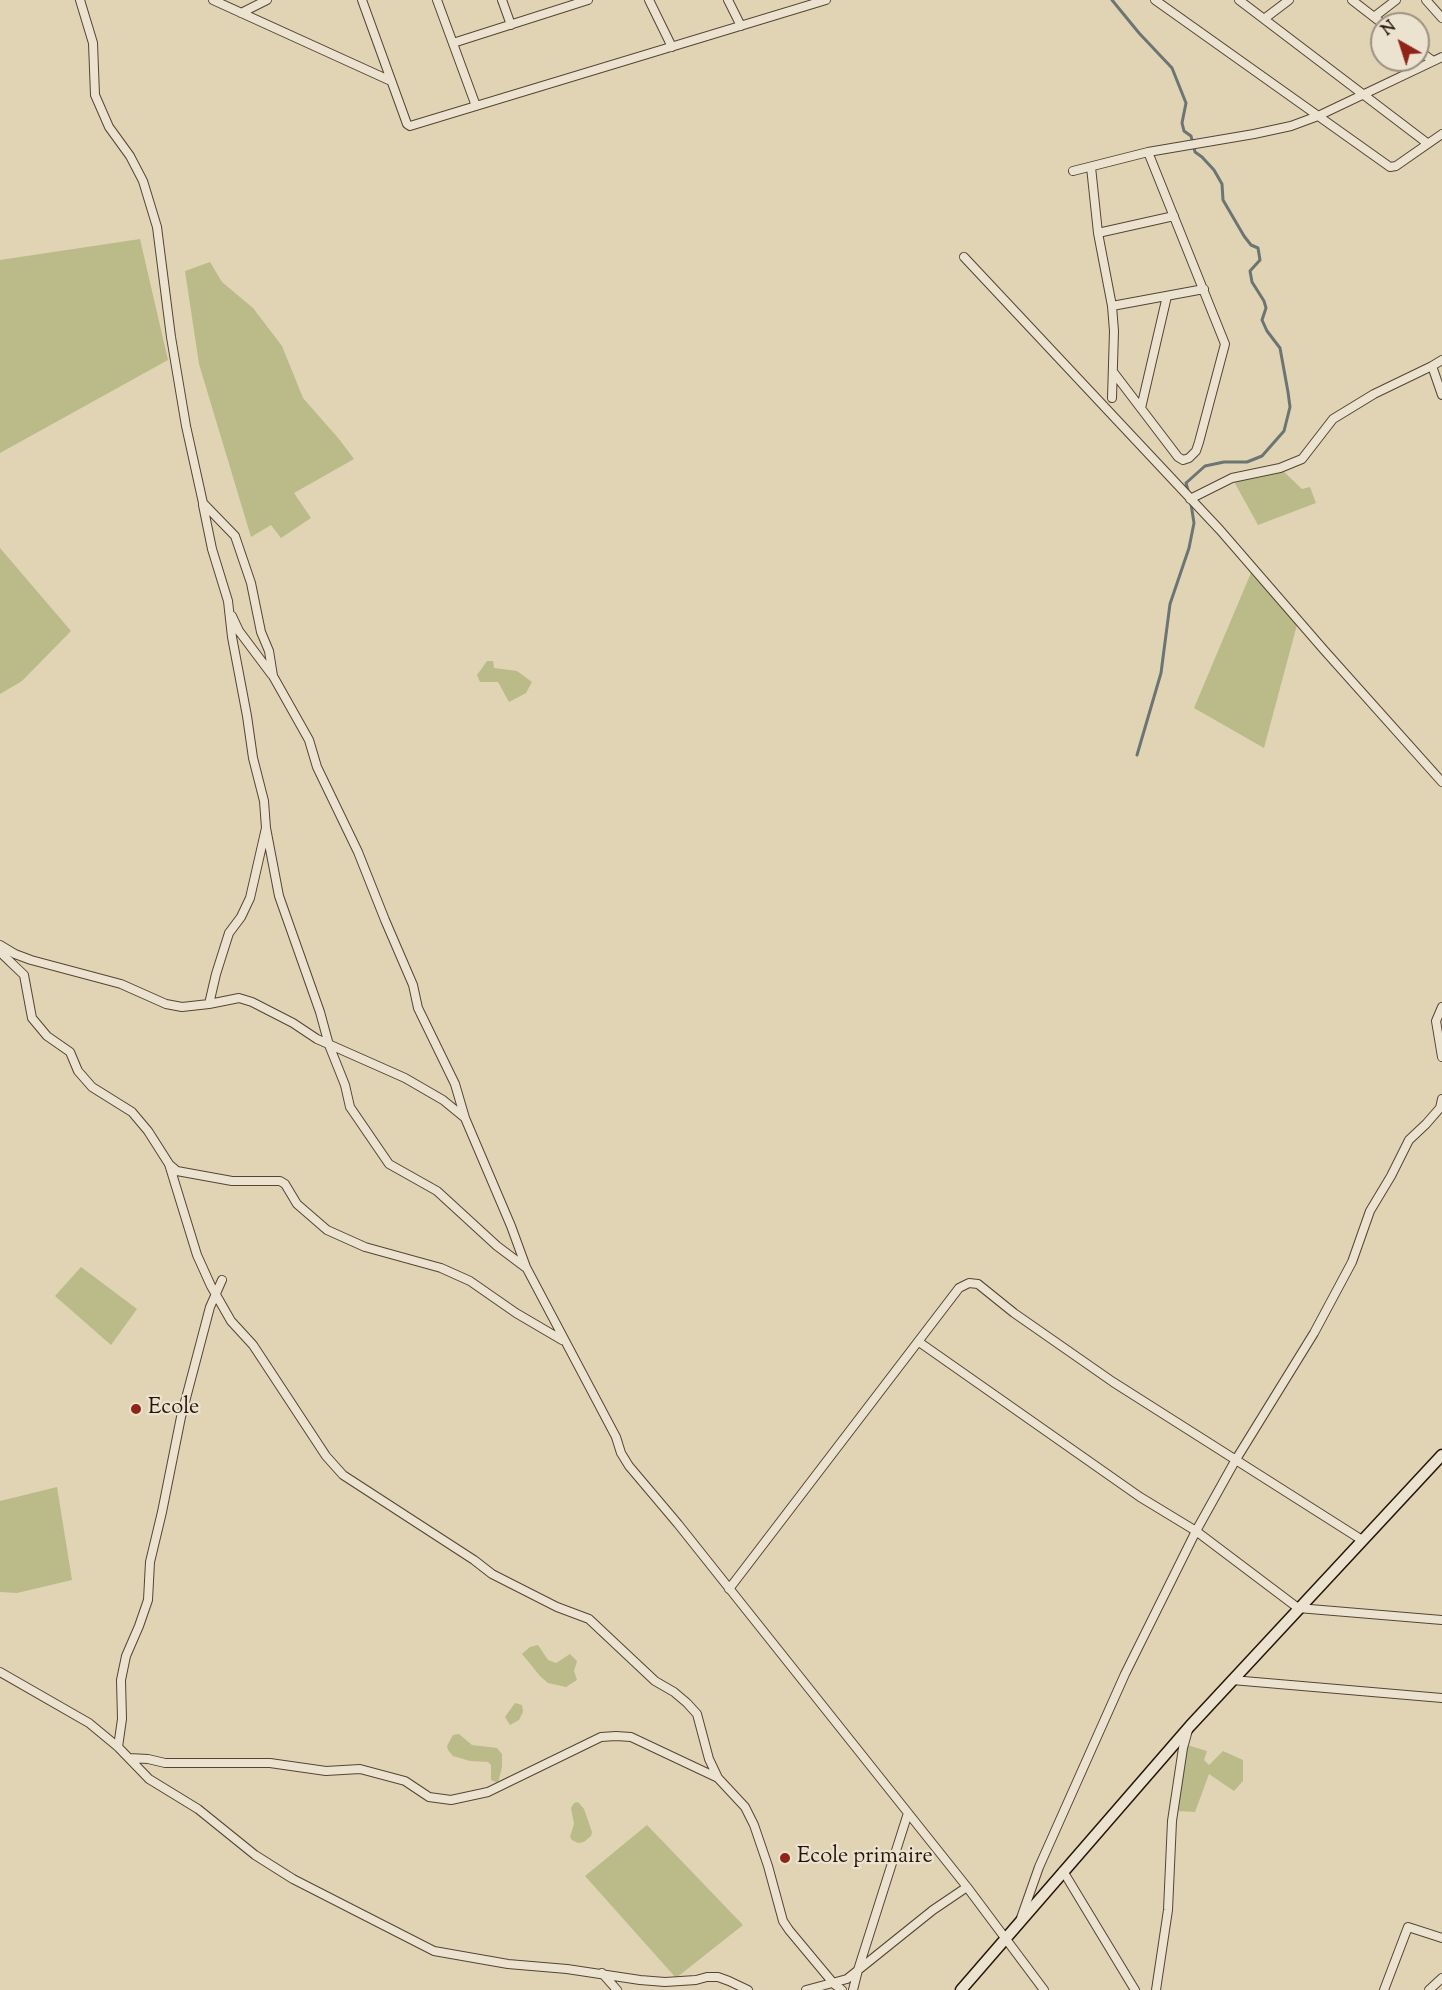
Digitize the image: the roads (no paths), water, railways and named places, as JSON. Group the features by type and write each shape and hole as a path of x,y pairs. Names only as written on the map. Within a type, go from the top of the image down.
{"main road":[{"path":"961,1990 1190,1726 1442,1455"}],"street":[{"path":"81,0 93,43 95,95 109,127 130,156 143,181 157,227 171,337 186,426 212,549 228,601 232,637 253,758 264,801 266,828 279,896 320,1012 329,1045 345,1085 350,1107 389,1164 436,1191 497,1246 526,1267"},
{"path":"213,0 391,81"},
{"path":"241,13 267,0"},
{"path":"362,0 407,124 410,126 741,26 808,2 826,0"},
{"path":"437,0 476,106"},
{"path":"502,0 511,25"},
{"path":"649,0 672,46"},
{"path":"728,0 741,26"},
{"path":"1155,0 1390,166 1396,166 1442,134"},
{"path":"1239,0 1427,143"},
{"path":"1264,19 1289,0"},
{"path":"1352,0 1370,14"},
{"path":"1380,12 1396,0"},
{"path":"1426,0 1442,18"},
{"path":"453,43 584,1"},
{"path":"1073,171 1148,152 1291,126 1318,116 1442,57"},
{"path":"1114,373 1179,457 1184,460 1196,451 1225,344 1148,152"},
{"path":"1091,167 1098,233 1112,306 1114,331 1112,398"},
{"path":"1098,233 1174,216"},
{"path":"964,257 1190,499 1442,782"},
{"path":"1112,306 1204,289"},
{"path":"1141,408 1167,296"},
{"path":"1190,499 1232,478 1280,468 1302,459 1333,419 1374,394 1442,360"},
{"path":"1432,366 1442,395"},
{"path":"203,503 235,536 251,583 261,632 269,651 273,676"},
{"path":"230,612 239,631 273,676 309,740 318,767 358,852 413,985 418,1008 455,1084 465,1118 526,1267 616,1437 621,1453 629,1466 678,1524 967,1887 1044,1990"},
{"path":"209,1004 229,933 241,917 250,897 266,828"},
{"path":"0,945 31,960 121,984 166,1004 182,1007 239,998 252,1002 329,1045 405,1078 443,1100 465,1118"},
{"path":"0,952 24,975 32,1018 46,1036 70,1052 78,1071 92,1087 132,1112 148,1131 169,1164 204,1272 231,1321 253,1345 326,1456 343,1475 492,1574 557,1607 589,1619 655,1682 687,1702 697,1714 708,1759 718,1778 745,1807 754,1825 783,1921 834,1984 842,1990"},
{"path":"1442,1007 1436,1022 1442,1057"},
{"path":"1018,1925 1040,1867 1125,1674 1196,1531 1314,1333 1352,1263 1370,1211 1409,1140 1440,1108 1442,1099"},
{"path":"169,1164 177,1171 232,1181 280,1181 285,1184 297,1204 327,1230 365,1247 433,1265 470,1281 516,1313 565,1342"},
{"path":"117,1747 123,1719 122,1680 126,1656 148,1599 150,1562 174,1446 202,1334 210,1307 222,1280"},
{"path":"729,1589 959,1288 969,1282 978,1284 1014,1313 1113,1382 1362,1540"},
{"path":"919,1342 1140,1497 1196,1531 1298,1608 1442,1620"},
{"path":"0,1672 89,1724 117,1747 149,1779 198,1809 255,1855 293,1879 434,1951 508,1964 603,1973 640,1980 665,1982 718,1977 748,1990"},
{"path":"1232,1680 1442,1698"},
{"path":"1156,1990 1167,1910 1174,1810 1183,1748 1190,1726"},
{"path":"129,1758 172,1763 252,1762 326,1772 360,1769 405,1781 429,1797 451,1800 488,1792 601,1737 616,1736 631,1737 718,1778"},
{"path":"853,1990 908,1813"},
{"path":"1063,1871 1135,1990"},
{"path":"806,1990 847,1979 933,1910 967,1887"},
{"path":"1384,1990 1408,1927 1442,1938"},
{"path":"603,1973 617,1990"},
{"path":"1429,1990 1441,1982"}],"waterway":[{"path":"1112,0 1172,68 1186,103 1182,123 1184,131 1191,136 1195,152 1214,170 1222,184 1223,200 1244,236 1251,245 1258,248 1260,260 1250,271 1252,282 1266,308 1262,320 1280,348 1288,392 1290,407 1284,431 1262,456 1247,462 1224,462 1205,466 1186,483 1189,494"},
{"path":"1137,755 1161,673 1170,604 1189,548 1194,523 1191,504"}],"place":[{"name":"Ecole","path":"136,1409"},
{"name":"Ecole primaire","path":"785,1858"}]}
